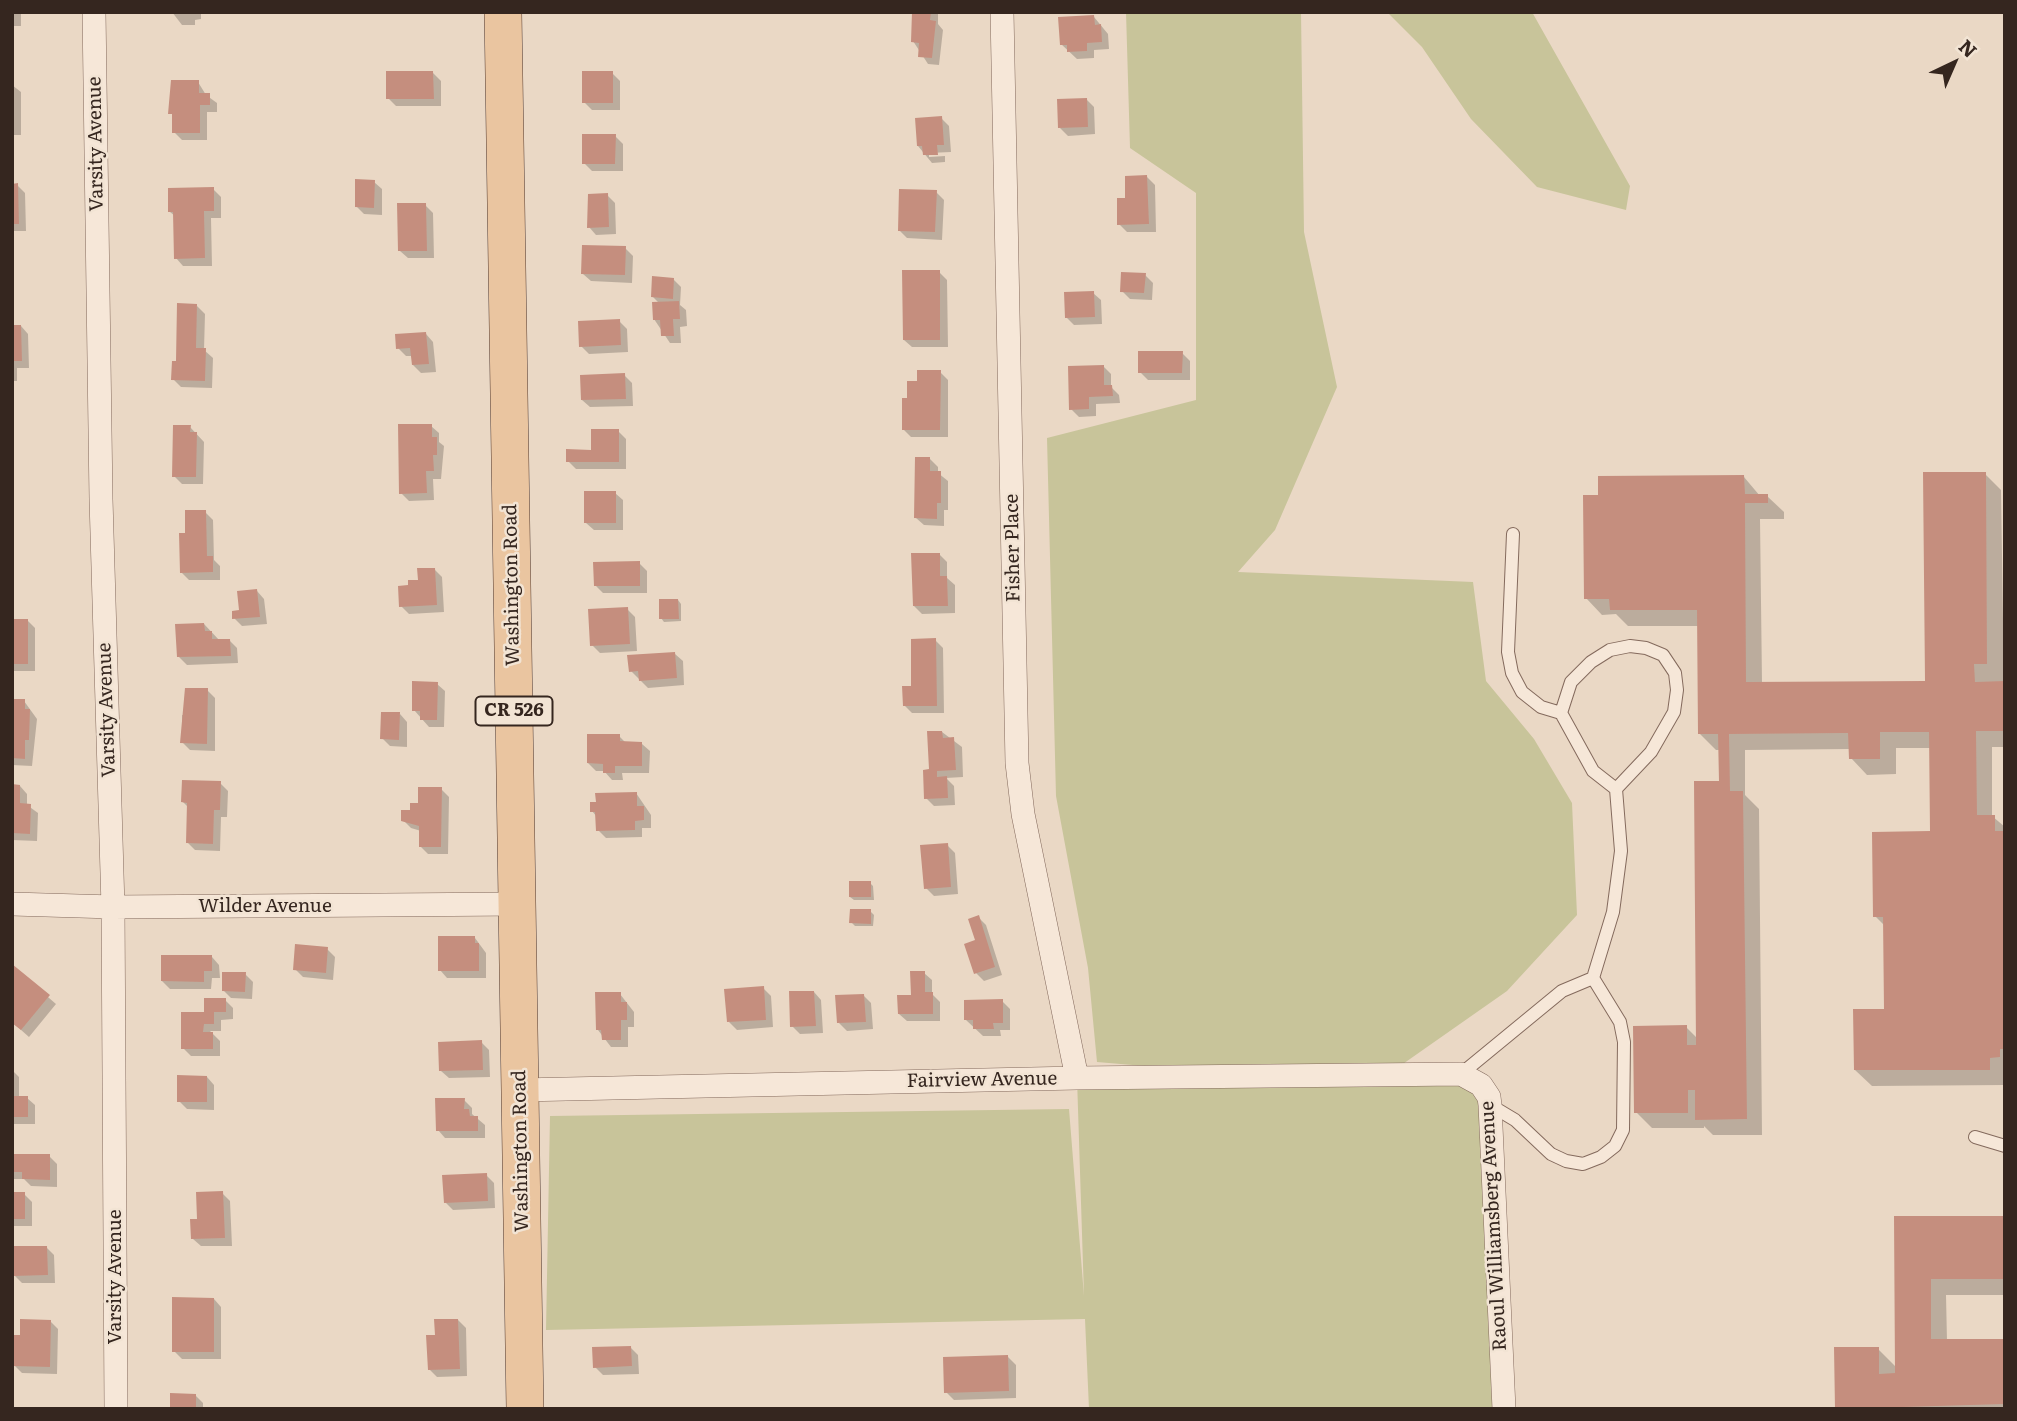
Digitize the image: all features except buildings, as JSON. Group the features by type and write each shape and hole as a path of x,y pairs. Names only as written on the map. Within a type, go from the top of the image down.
{"main road":[{"name":"Washington Road","path":"503,12 525,1409"}],"street":[{"name":"Varsity Avenue","path":"94,12 101,499 113,907 116,1409"},
{"name":"Fisher Place","path":"1002,12 1017,763 1023,814 1077,1078"},
{"name":"Wilder Avenue","path":"12,904 113,907 517,904"},
{"name":"Fairview Avenue","path":"520,1090 1452,1073"},
{"name":"Raoul Williamsberg Avenue","path":"1452,1073 1480,1085 1489,1097 1504,1409"}],"lane":[{"path":"1490,1105 1515,1120 1551,1154 1566,1161 1583,1164 1601,1157 1615,1146 1623,1130 1624,1042 1620,1022 1593,978 1613,912 1621,851 1616,789 1593,771 1561,713 1541,707 1522,692 1512,673 1508,652 1513,534"},
{"path":"1561,713 1571,682 1591,662 1610,650 1630,646 1646,648 1663,655 1675,673 1677,690 1674,712 1651,752 1616,789"},
{"path":"1452,1073 1562,991 1593,978"},
{"path":"1975,1137 2005,1146"}],"shaded area":[{"path":"1126,12 1301,12 1304,232 1337,387 1275,530 1238,572 1473,582 1486,681 1534,739 1572,803 1577,915 1507,991 1390,1073 1481,1085 1509,1409 1089,1409 1085,1319 546,1330 550,1116 1069,1109 1084,1296 1077,1078 1239,1074 1097,1062 1088,968 1056,796 1047,438 1196,400 1196,193 1130,148"},
{"path":"1387,12 1532,12 1630,186 1626,210 1537,187 1471,119 1422,47"}]}
